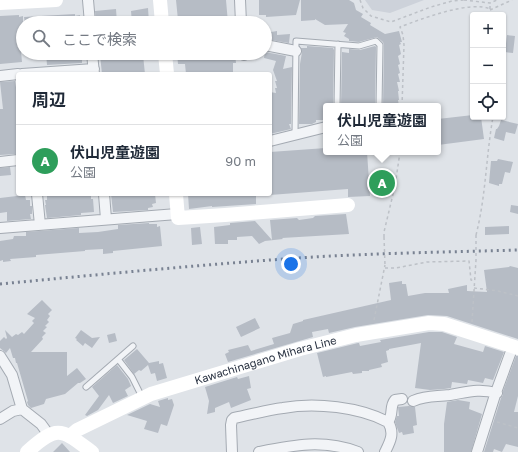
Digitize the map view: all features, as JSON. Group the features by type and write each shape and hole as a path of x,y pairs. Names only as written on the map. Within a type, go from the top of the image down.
{"main road":[{"path":"0,4 56,0"},
{"path":"160,0 161,16"},
{"path":"166,60 167,72"},
{"path":"176,196 178,218 348,205"},
{"name":"Kawachinagano Mihara Line","path":"70,436 77,430 150,394 340,338 429,322 452,325 515,347"},
{"path":"27,452 49,435 62,433 70,436 92,452"}],"street":[{"path":"88,0 89,16"},
{"path":"240,0 241,16"},
{"path":"272,46 296,51"},
{"path":"72,72 94,71 93,60"},
{"path":"0,76 16,74"},
{"path":"272,141 323,128"},
{"path":"0,162 16,160"},
{"path":"38,196 40,225"},
{"path":"104,196 106,219"},
{"path":"0,228 177,214"},
{"path":"477,452 497,393 515,347"},
{"path":"0,356 12,375 22,409 41,424 49,435"},
{"path":"413,401 424,396 449,395 476,389 497,393"},
{"path":"388,422 392,417 391,406 395,400 402,399"},
{"path":"232,452 232,420 283,408 311,406 337,407 364,413 388,422 392,437 385,452"},
{"path":"0,419 13,411 22,409"},
{"path":"259,452 296,444 335,446 358,452"}],"lane":[{"path":"295,135 296,41 359,46 376,41 380,45 379,103"},
{"path":"337,103 338,44"},
{"path":"86,387 133,346"},
{"path":"118,359 132,377 142,398"}],"path":[{"path":"360,0 363,8 371,16 391,22 452,1 464,0 490,3 497,0"},
{"path":"490,10 512,0"},
{"path":"490,3 490,10"},
{"path":"402,103 404,46 403,35 400,27 441,11 458,7 486,6 490,10"},
{"path":"470,331 473,316 476,234 481,217 484,197 489,140 492,120"},
{"path":"373,332 374,317 385,266 384,232 395,186 400,155"},
{"path":"385,266 396,268 427,262 469,261 471,280 475,281"},
{"path":"474,288 498,290 518,296"},
{"path":"488,419 518,428"}],"shaded area":[{"path":"365,0 424,0 390,13 372,10"}],"building":[{"path":"176,0 226,0 227,16 178,16"},
{"path":"259,0 300,0 296,15 272,17 259,15"},
{"path":"301,0 349,0 354,3 356,10 363,14 361,17 371,23 370,25 385,34 399,31 402,42 400,42 401,44 399,45 401,54 398,56 400,64 398,65 400,73 398,74 400,82 397,82 399,91 398,103 383,103 383,42 377,37 359,42 349,41 349,39 344,36 346,33 343,32 348,24 325,25 315,19 301,21"},
{"path":"148,8 149,16 131,16 131,11"},
{"path":"116,9 116,16 95,16 95,11"},
{"path":"75,14 75,16 41,16"},
{"path":"19,15 16,16 16,60 22,60 22,62 0,64 0,16"},
{"path":"277,31 277,35 290,34 289,43 272,40 272,32"},
{"path":"507,35 515,36 513,53 506,52"},
{"path":"307,46 333,48 334,50 333,103 323,103 323,120 316,120 316,122 312,124 299,124 301,48 307,48"},
{"path":"376,47 375,103 341,103 342,52 349,53 349,49 360,50"},
{"path":"272,53 286,56 283,69 292,67 291,124 289,124 291,129 272,134 272,92 276,93 275,88 277,88 275,81 277,81 273,70 276,61 272,60"},
{"path":"47,60 82,60 82,63 47,65"},
{"path":"101,60 144,60 145,72 102,72"},
{"path":"178,60 236,60 236,63 233,63 233,72 186,72 185,64 178,64"},
{"path":"15,81 16,154 0,155 0,109 3,109 0,82"},
{"path":"470,115 470,120 481,120 484,139 441,145 441,119"},
{"path":"501,120 518,124 515,134 506,132 504,141 494,138 496,129"},
{"path":"323,148 323,155 367,155 370,196 348,197 348,189 272,195 272,152"},
{"path":"498,159 513,162 510,173 505,172 502,184 499,184 499,186 489,183 491,161 497,161"},
{"path":"10,167 11,175 0,176 0,168"},
{"path":"25,196 26,200 30,200 30,206 32,206 32,214 30,214 31,219 7,221 7,212 0,213 0,198"},
{"path":"47,196 91,196 91,199 93,199 94,212 81,213 81,215 47,218 45,200 47,200"},
{"path":"111,196 155,196 156,203 152,204 153,207 148,208 148,210 113,212"},
{"path":"188,196 256,196 256,204 212,206 189,209"},
{"path":"511,205 518,206 518,214 510,212"},
{"path":"346,214 349,234 282,238 283,239 265,241 259,244 252,236 237,237 237,240 228,240 228,244 215,244 214,227 230,225 230,223 255,221 272,240 270,220 297,218 299,220 313,218 315,216"},
{"path":"149,223 157,224 157,227 160,226 162,246 113,251 113,253 103,254 103,249 85,250 36,255 36,257 10,259 11,261 0,261 0,241 13,239 14,236 26,236 26,232 79,228 79,233 98,232 118,229 118,225"},
{"path":"509,226 509,234 485,235 485,227"},
{"path":"200,227 202,244 192,245 191,228"},
{"path":"510,266 518,268 518,339 447,316 428,315 355,327 329,333 328,329 312,332 313,337 228,362 225,354 229,352 228,350 248,345 251,351 274,344 272,338 290,333 293,324 303,320 391,300 389,283 402,281 402,284 406,284 408,296 425,293 449,293 448,289 467,285 467,291 487,292 484,270"},
{"path":"42,300 52,310 48,314 50,316 47,320 49,322 43,331 46,333 42,337 43,339 31,352 67,352 67,376 77,368 86,379 78,383 65,394 46,399 44,404 31,408 27,402 28,401 15,358 13,358 10,348 6,353 0,348 0,341 4,337 6,339 7,338 5,330 12,337 22,332 24,334 34,323 32,321 35,318 27,314"},
{"path":"255,318 260,328 241,337 236,327"},
{"path":"81,330 92,338 100,337 92,348 85,343 83,346 76,340 77,339 75,338"},
{"path":"429,332 442,332 457,337 454,344 483,352 485,346 504,352 493,380 485,378 483,383 468,380 467,384 452,382 451,388 444,389 430,390 415,388 421,343 389,349 386,351 388,362 381,364 382,367 369,371 362,371 362,373 353,374 352,372 323,377 317,353 358,343 360,346 381,342 380,340"},
{"path":"115,333 117,341 109,343 107,335"},
{"path":"137,349 149,363 159,361 159,364 163,363 167,378 157,381 155,373 151,374 148,365 141,371 139,370 134,374 124,360"},
{"path":"516,356 518,356 518,396 514,412 518,412 518,447 506,444 502,452 494,449 493,452 484,452 503,391"},
{"path":"117,365 128,379 131,386 125,390 128,396 113,403 109,395 98,410 87,416 85,415 99,396 92,387"},
{"path":"249,376 251,388 247,389 251,400 231,408 229,402 215,408 215,412 207,414 209,401 205,387 237,377 238,379"},
{"path":"168,398 168,400 172,399 174,405 167,426 161,424 158,433 144,429 147,421 127,415 150,404 160,407 158,401"},
{"path":"458,400 470,402 469,409 482,414 471,452 444,452 444,424 447,402"},
{"path":"398,407 415,407 417,425 413,426 414,433 403,435 402,432 399,433 395,422 397,416 399,416"},
{"path":"62,443 70,452 53,452"}],"railway":[{"path":"0,284 313,257 518,250"}],"place":[{"name":"伏山児童遊園","path":"382,183"}]}
